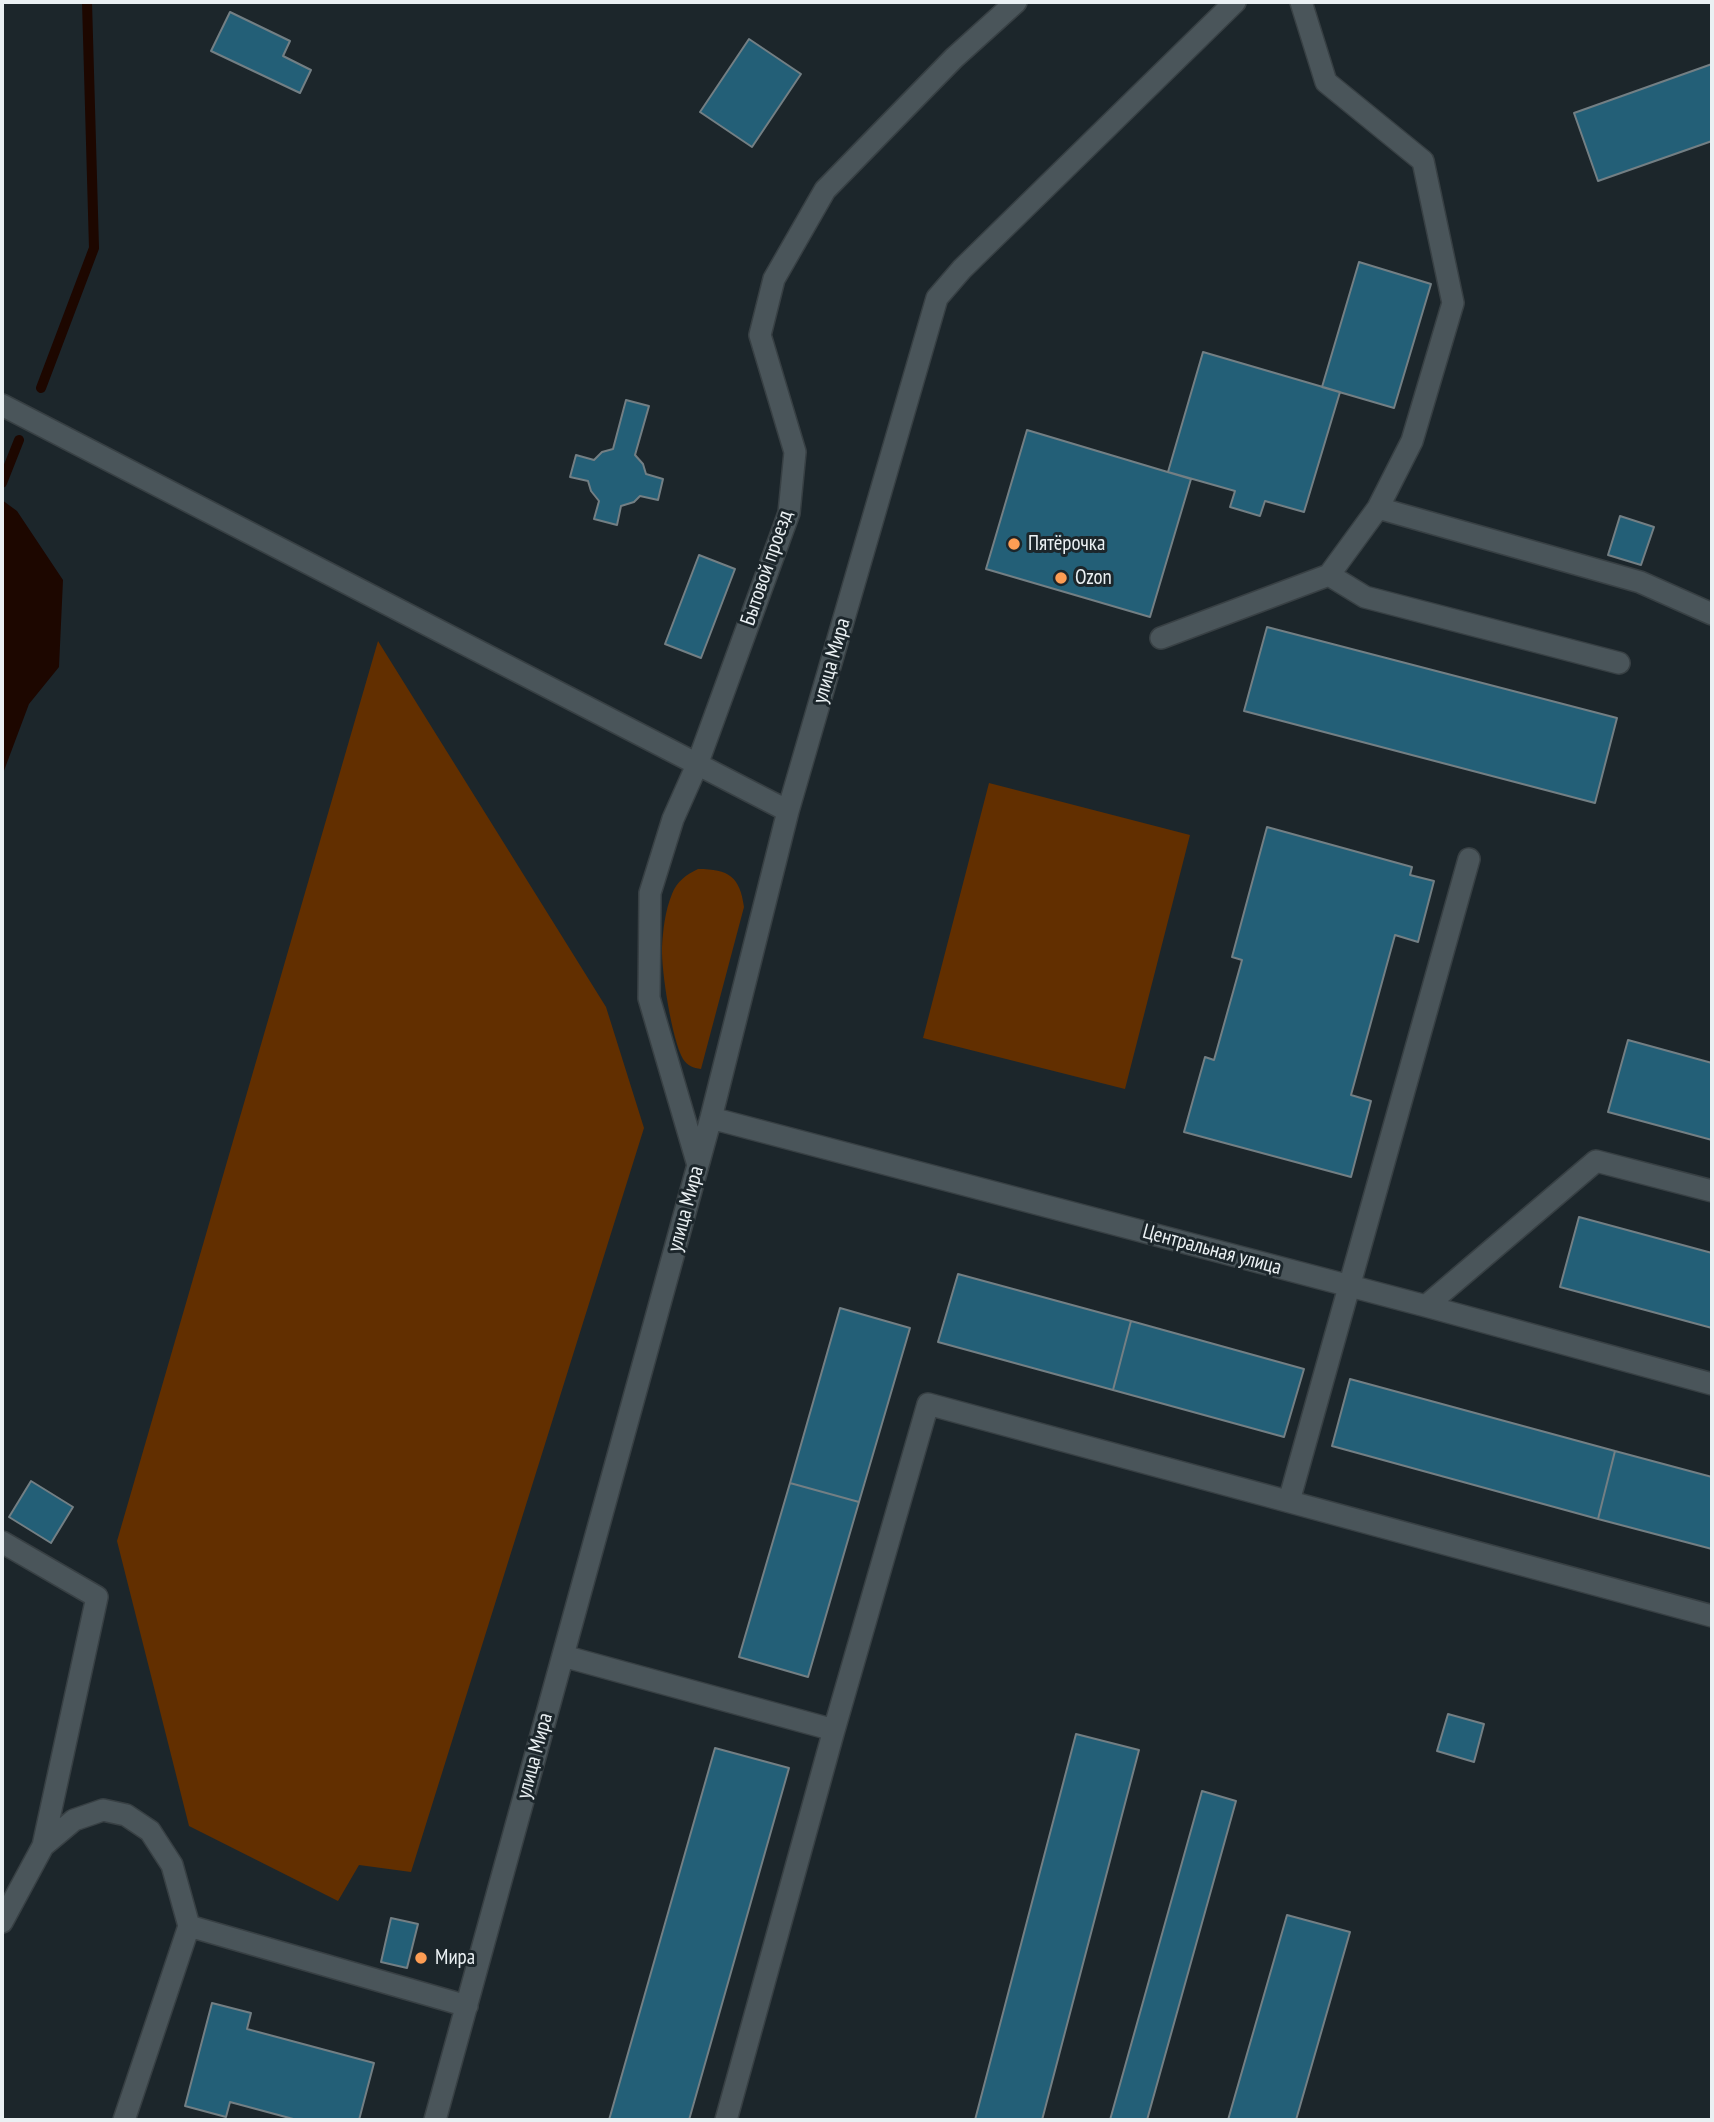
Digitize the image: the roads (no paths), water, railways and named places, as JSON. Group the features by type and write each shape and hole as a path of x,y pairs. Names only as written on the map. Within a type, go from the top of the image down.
{"street":[{"name":"Бытовой проезд","path":"698,1165 649,998 650,893 673,819 697,765 789,513 795,452 760,335 774,279 825,190 954,58 1016,2"},
{"name":"улица Мира","path":"435,2120 711,1118 788,811 937,298 962,269 1235,2"},
{"path":"1161,638 1329,575 1378,508 1412,441 1453,303 1423,160 1326,82 1301,2"},
{"path":"2,405 788,811"},
{"path":"1378,508 1640,582 1712,614"},
{"path":"1329,575 1365,597 1619,663"},
{"path":"1289,1501 1469,859"},
{"name":"Центральная улица","path":"711,1118 1348,1285 1712,1384"},
{"path":"1426,1306 1596,1161 1712,1191"},
{"path":"726,2120 928,1404 1712,1616"},
{"path":"2,1542 97,1597 43,1846 2,1922"},
{"path":"563,1656 834,1730"},
{"path":"43,1846 74,1821 103,1810 126,1815 150,1831 172,1866 189,1926 124,2120"},
{"path":"189,1926 467,2006"}],"waterway":[{"path":"41,388 94,248 87,2"},
{"path":"2,483 19,440"}],"place":[{"name":"Пятёрочка","path":"1014,544"},
{"name":"Ozon","path":"1061,578"},
{"name":"Мира","path":"421,1958"}]}
